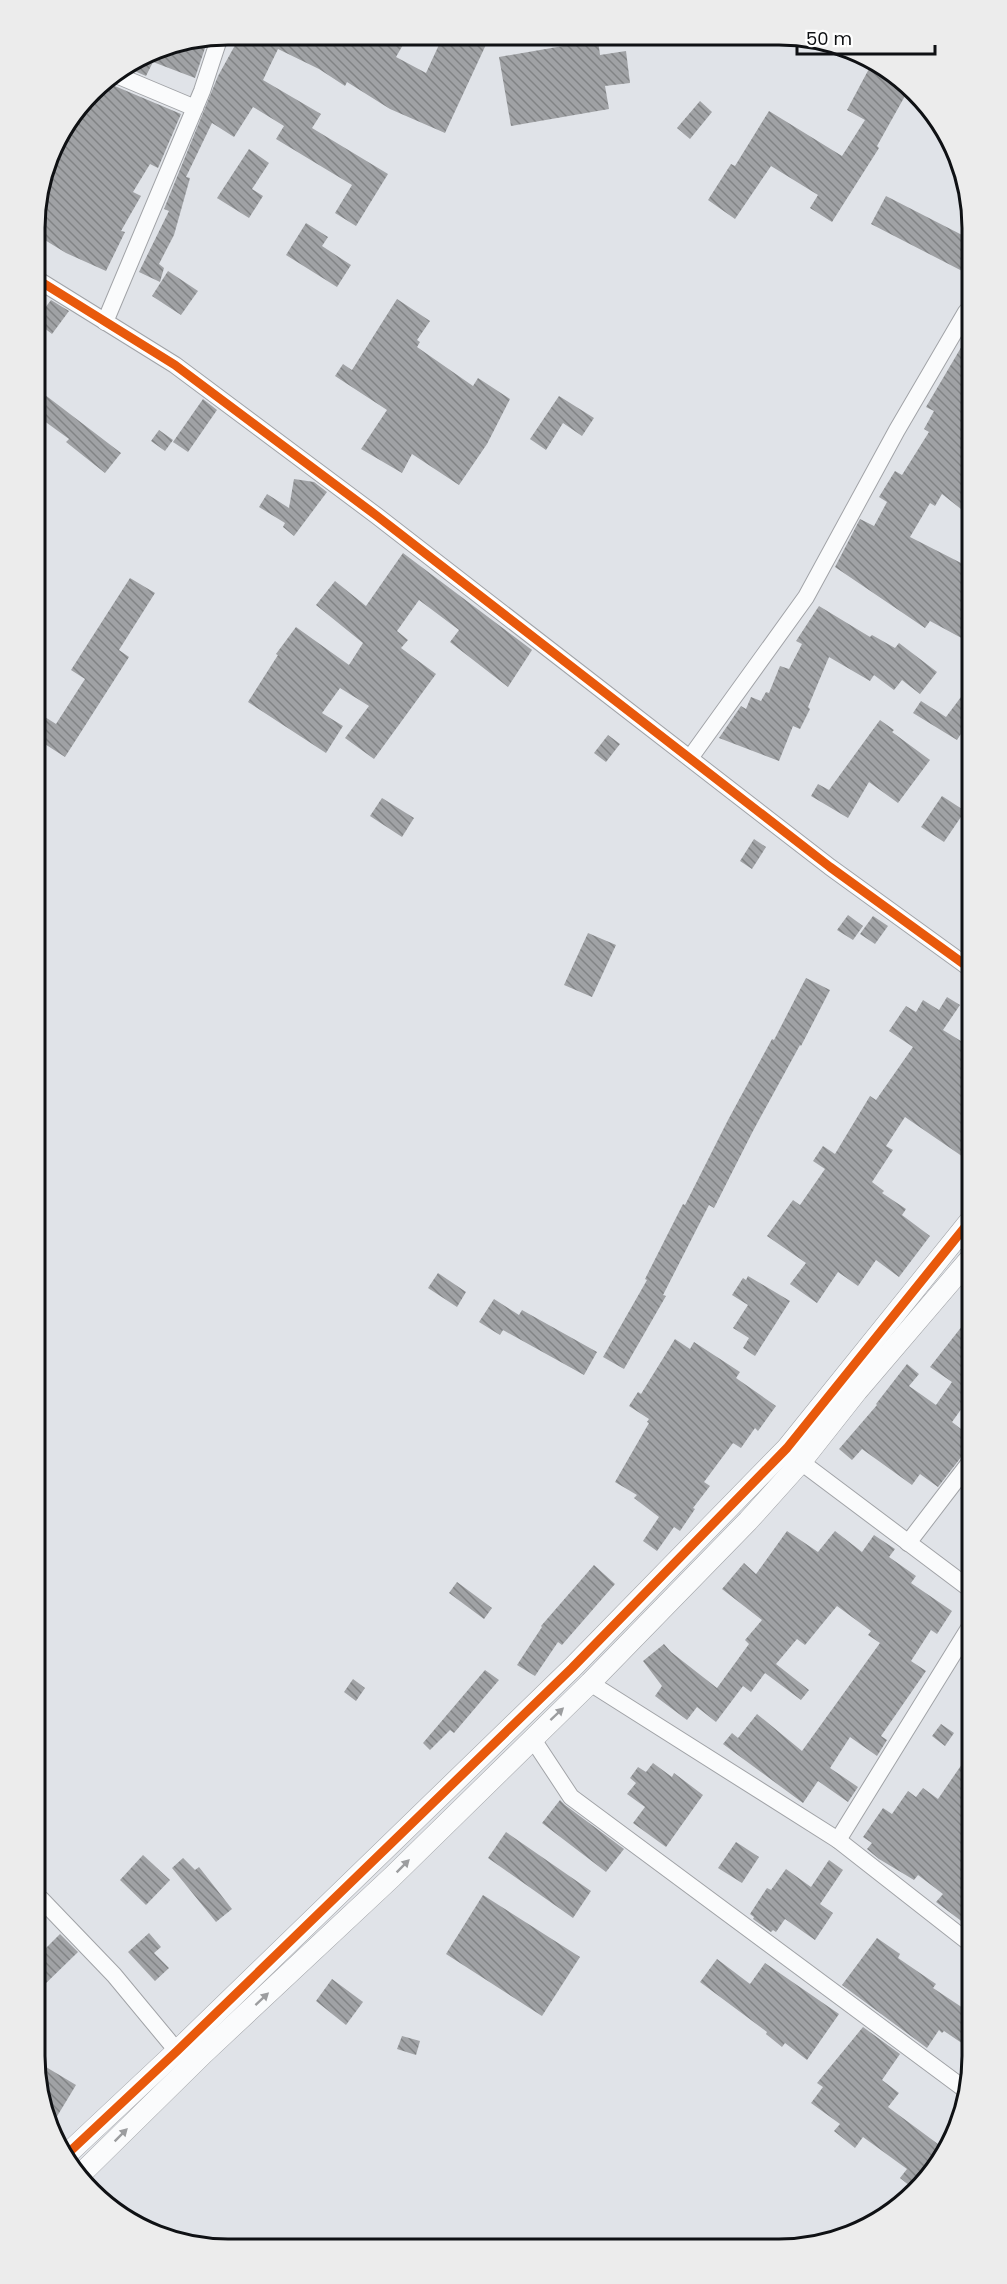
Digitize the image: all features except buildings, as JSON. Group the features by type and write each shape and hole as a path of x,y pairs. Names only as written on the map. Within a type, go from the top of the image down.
{"street":[{"path":"105,322 195,108 217,45"},
{"path":"124,78 195,108"},
{"path":"45,284 175,365 376,516 830,867 962,963"},
{"path":"690,758 806,597 897,430 962,319"},
{"path":"72,2150 177,2051 572,1668 786,1448 962,1231"},
{"path":"85,2170 204,2054 392,1877 590,1683 748,1521 801,1462 857,1391 962,1268"},
{"path":"801,1462 962,1583"},
{"path":"908,1544 962,1473"},
{"path":"838,1840 962,1640"},
{"path":"590,1683 838,1840 962,1937"},
{"path":"532,1738 571,1797 959,2085"},
{"path":"45,1904 114,1975 177,2051"}],"cycle path":[{"path":"45,284 175,365 377,516 830,867 962,963"},
{"path":"72,2150 177,2051 572,1668 787,1448 962,1231"}]}
